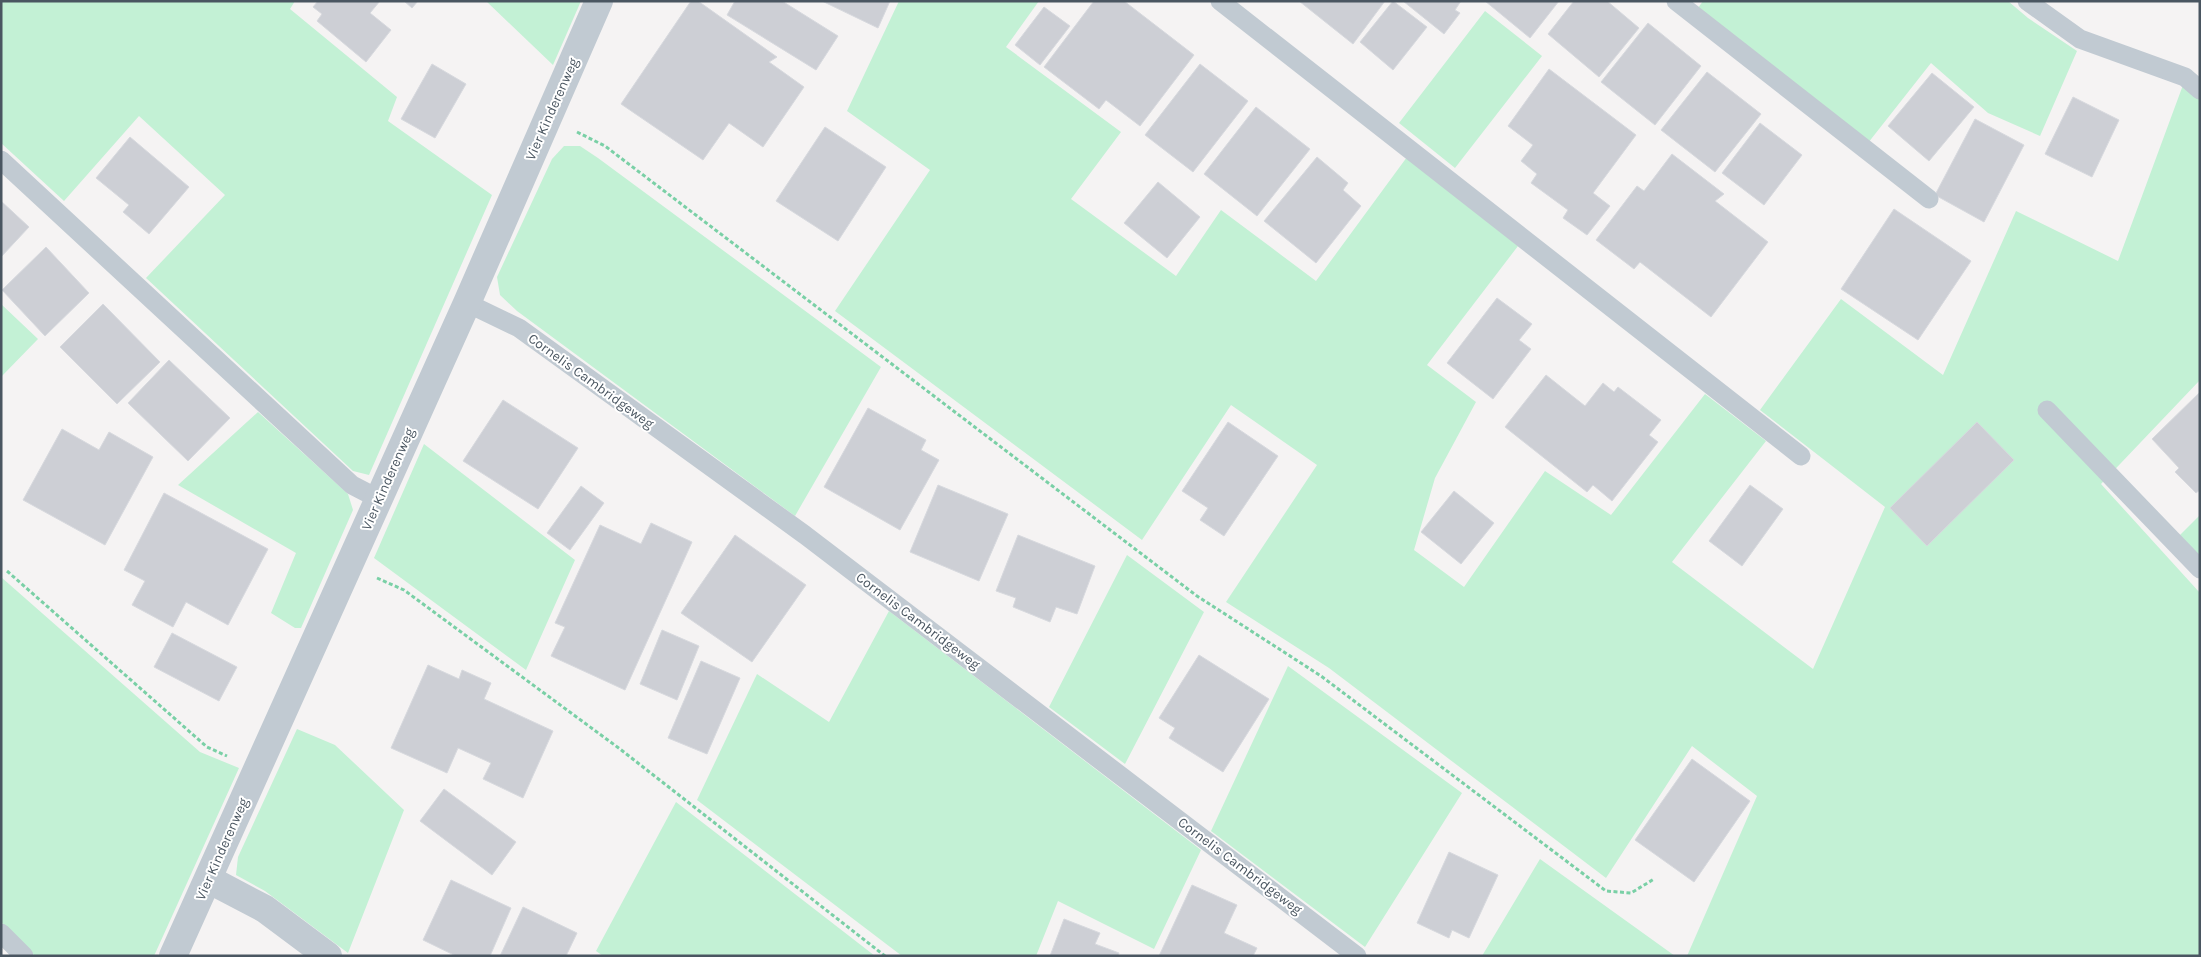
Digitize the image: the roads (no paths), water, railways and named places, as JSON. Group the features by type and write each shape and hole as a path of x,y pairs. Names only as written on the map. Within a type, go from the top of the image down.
{"street":[{"name":"Vier Kinderenweg","path":"173,956 467,303 599,1"},
{"path":"208,879 265,909 328,956"}],"lane":[{"path":"1220,1 1801,456"},
{"path":"1676,1 1929,199"},
{"path":"2027,1 2080,39 2185,77 2200,90"},
{"path":"1,160 352,485 379,499"},
{"name":"Cornelis Cambridgeweg","path":"467,303 519,328 805,535 1357,956"},
{"path":"2047,410 2200,569"},
{"path":"1,933 24,956"}]}
